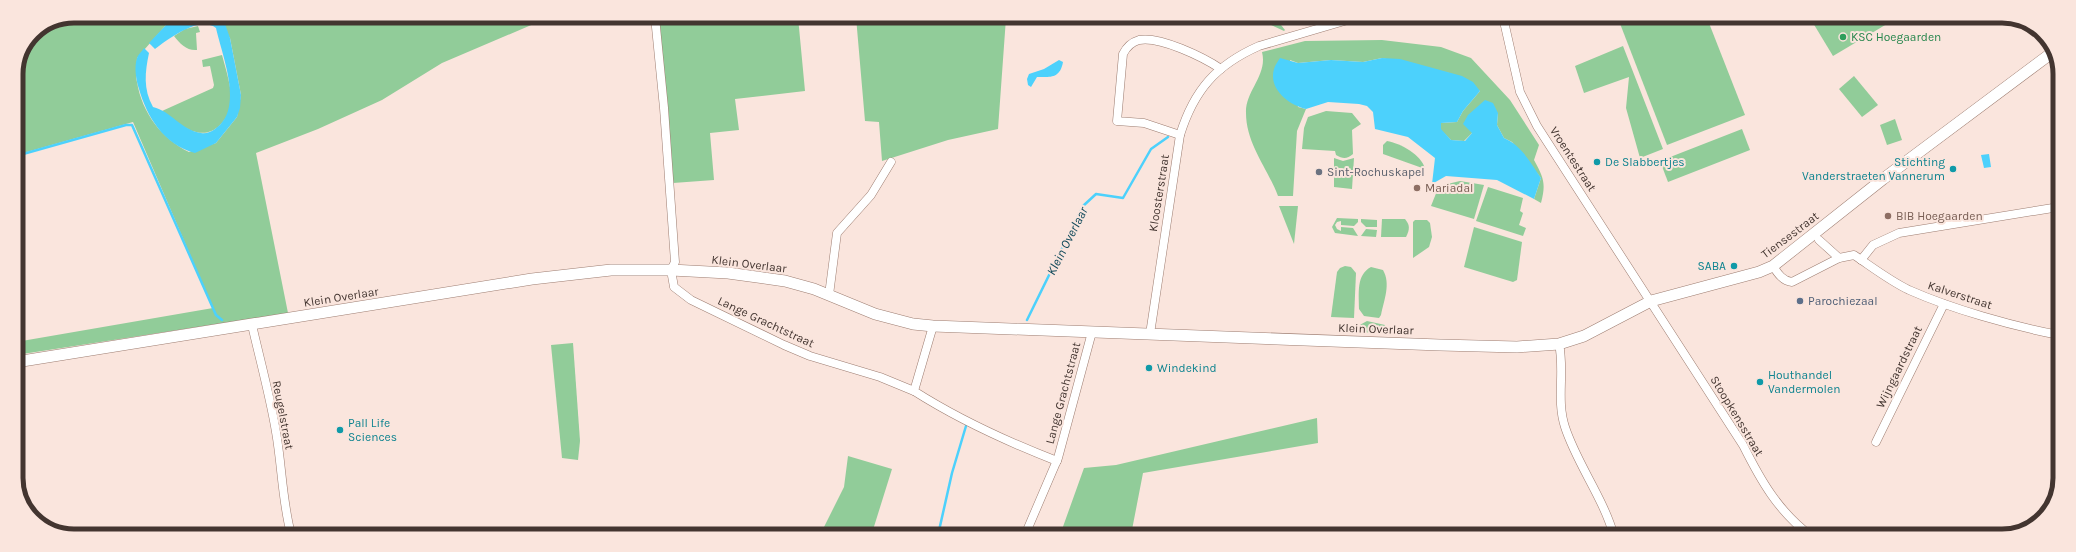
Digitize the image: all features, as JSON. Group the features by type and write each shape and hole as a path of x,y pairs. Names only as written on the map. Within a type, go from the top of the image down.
{"main road":[{"name":"Tiensestraat","path":"1559,344 1584,336 1651,300 1759,272 1773,266 1882,179 2049,55"},
{"name":"Klein Overlaar","path":"23,361 571,274 610,270 671,270 728,273 778,280 814,289 875,314 913,324 933,326 1481,346 1517,347 1559,344"}],"street":[{"path":"656,23 664,108 675,262 671,270"},
{"name":"Kloosterstraat","path":"1150,334 1180,135 1196,95 1221,69 1247,52 1259,46 1338,23"},
{"name":"Vroentestraat","path":"1504,23 1516,79 1522,98 1537,126 1651,300"},
{"path":"1180,135 1144,123 1117,121 1123,54 1127,47 1137,41 1156,41 1212,63 1221,69"},
{"path":"830,295 837,233 871,195 891,162"},
{"path":"1773,266 1786,282 1792,282 1839,258 1854,255 1861,260 1874,245 1899,233 2053,208"},
{"path":"1819,240 1839,258"},
{"name":"Kalverstraat","path":"1861,260 1908,289 1944,304 2032,330 2053,334"},
{"name":"Lange Grachtstraat","path":"671,270 672,282 678,292 758,333 810,356 880,377 914,391 930,401 1011,442 1057,461"},
{"name":"Stoopkensstraat","path":"1651,300 1742,445 1764,486 1784,512 1803,529"},
{"name":"Wijngaardstraat","path":"1876,442 1944,304"},
{"name":"Reugelstraat","path":"252,325 276,432 284,500 290,529"},
{"path":"914,391 933,326"},
{"name":"Lange Grachtstraat","path":"1029,529 1057,461 1092,332"},
{"path":"1559,344 1561,356 1561,403 1565,426 1611,529"}],"green space":[{"path":"176,23 166,25 137,58 136,79 143,104 155,124 170,140 189,152 216,143 237,117 241,95 230,38 217,23 536,23 442,63 382,100 318,129 256,153 288,313 23,354 23,341 213,308 133,122 23,153 23,74 27,54 32,45 45,32 64,24"},
{"path":"659,23 799,23 805,91 735,99 739,130 710,133 714,180 673,183"},
{"path":"857,23 1006,23 998,129 948,140 882,161 879,122 865,121"},
{"path":"1279,23 1285,30 1284,31 1269,24"},
{"path":"1620,23 1709,23 1745,115 1667,145"},
{"name":"KSC Hoegaarden","path":"1813,23 1889,23 1833,56"},
{"path":"198,26 200,32 196,33 197,50 184,46 174,36 185,29"},
{"path":"1382,40 1441,47 1471,58 1510,100 1539,145 1534,160 1542,177 1544,186 1541,203 1534,199 1541,178 1512,142 1504,138 1497,125 1498,113 1464,141 1451,140 1440,129 1441,123 1457,122 1463,111 1480,91 1449,73 1382,58 1363,62 1331,60 1298,63 1290,60 1298,107 1306,109 1297,131 1293,196 1278,196 1253,146 1247,124 1247,105 1262,68 1262,52 1305,41"},
{"path":"1623,46 1663,149 1640,158 1626,108 1629,77 1584,93 1575,66"},
{"path":"222,55 230,85 231,103 227,115 220,125 205,133 198,132 182,126 162,111 213,88 214,85 210,66 203,67 202,60"},
{"path":"1854,76 1878,105 1862,117 1839,89"},
{"path":"1326,111 1352,113 1361,124 1352,130 1353,154 1349,157 1343,158 1338,156 1336,155 1335,151 1302,149 1304,128 1308,117"},
{"path":"1895,119 1902,140 1887,145 1880,125"},
{"path":"1742,129 1750,150 1668,182 1660,161"},
{"path":"1387,141 1398,144 1410,150 1420,159 1425,169 1383,154 1383,145"},
{"path":"1334,158 1343,161 1354,158 1352,189 1334,187"},
{"path":"1460,181 1484,185 1474,219 1431,206 1439,186"},
{"path":"1488,187 1523,198 1520,211 1523,213 1519,225 1526,228 1523,236 1476,221"},
{"path":"1279,206 1298,206 1294,244"},
{"path":"1337,218 1358,219 1358,222 1354,226 1341,225 1341,221 1337,222 1335,225 1337,229 1341,231 1341,227 1353,228 1358,236 1335,233 1332,227"},
{"path":"1361,219 1377,220 1377,227 1366,227 1361,222"},
{"path":"1382,219 1405,219 1409,227 1406,237 1381,237"},
{"path":"1415,220 1427,220 1430,223 1432,237 1429,247 1413,258 1413,222"},
{"path":"1474,227 1522,242 1517,280 1513,282 1464,267"},
{"path":"1366,229 1377,230 1376,237 1361,236"},
{"path":"1345,266 1351,267 1356,273 1354,318 1331,317 1337,272 1340,268"},
{"path":"1371,267 1383,270 1387,286 1381,315 1379,318 1364,316 1359,309 1359,285 1366,270"},
{"path":"1367,321 1385,325 1383,333 1358,332 1358,326"},
{"path":"573,343 580,441 578,460 562,458 551,345"},
{"path":"1317,418 1318,443 1143,473 1132,529 1062,529 1084,468 1116,465"},
{"path":"848,456 892,469 873,529 823,529 844,487"}],"water":[{"path":"176,23 225,23 230,38 241,95 240,108 237,117 216,143 195,153 174,144 158,128 152,119 142,99 139,89 136,78 136,62 144,48 149,53 146,87 153,107 165,112 182,125 201,133 213,130 224,120 229,109 229,82 226,67 216,28 202,24 193,26 184,30 155,49 149,43 166,25"},
{"path":"1280,58 1298,63 1331,60 1363,62 1382,58 1400,59 1462,76 1473,82 1480,91 1463,111 1457,122 1441,123 1441,129 1451,140 1465,141 1472,133 1463,124 1468,115 1485,100 1493,103 1498,113 1497,125 1504,138 1516,145 1521,150 1541,178 1534,199 1497,180 1446,176 1432,184 1435,158 1408,137 1375,129 1373,112 1367,106 1328,102 1306,109 1287,100 1281,95 1274,83 1274,68"},
{"path":"1059,60 1063,62 1060,72 1050,77 1037,77 1031,87 1028,85 1027,79 1029,74 1044,69"},
{"path":"1989,154 1991,167 1984,168 1981,155"}],"waterway":[{"path":"23,154 126,125 132,125 216,315 222,320"},
{"name":"Klein Overlaar","path":"1027,320 1083,206 1096,194 1123,198 1151,149 1168,137"},
{"name":"Klein Overlaar","path":"939,529 952,473 966,426"}],"place":[{"name":"KSC Hoegaarden","path":"1843,37"},
{"name":"De Slabbertjes","path":"1597,162"},
{"name":"Stichting Vanderstraeten Vannerum","path":"1953,169"},
{"name":"Sint-Rochuskapel","path":"1319,172"},
{"name":"Mariadal","path":"1417,188"},
{"name":"BIB Hoegaarden","path":"1888,216"},
{"name":"SABA","path":"1734,266"},
{"name":"Parochiezaal","path":"1800,301"},
{"name":"Windekind","path":"1149,368"},
{"name":"Houthandel Vandermolen","path":"1760,382"},
{"name":"Pall Life Sciences","path":"340,430"}]}
